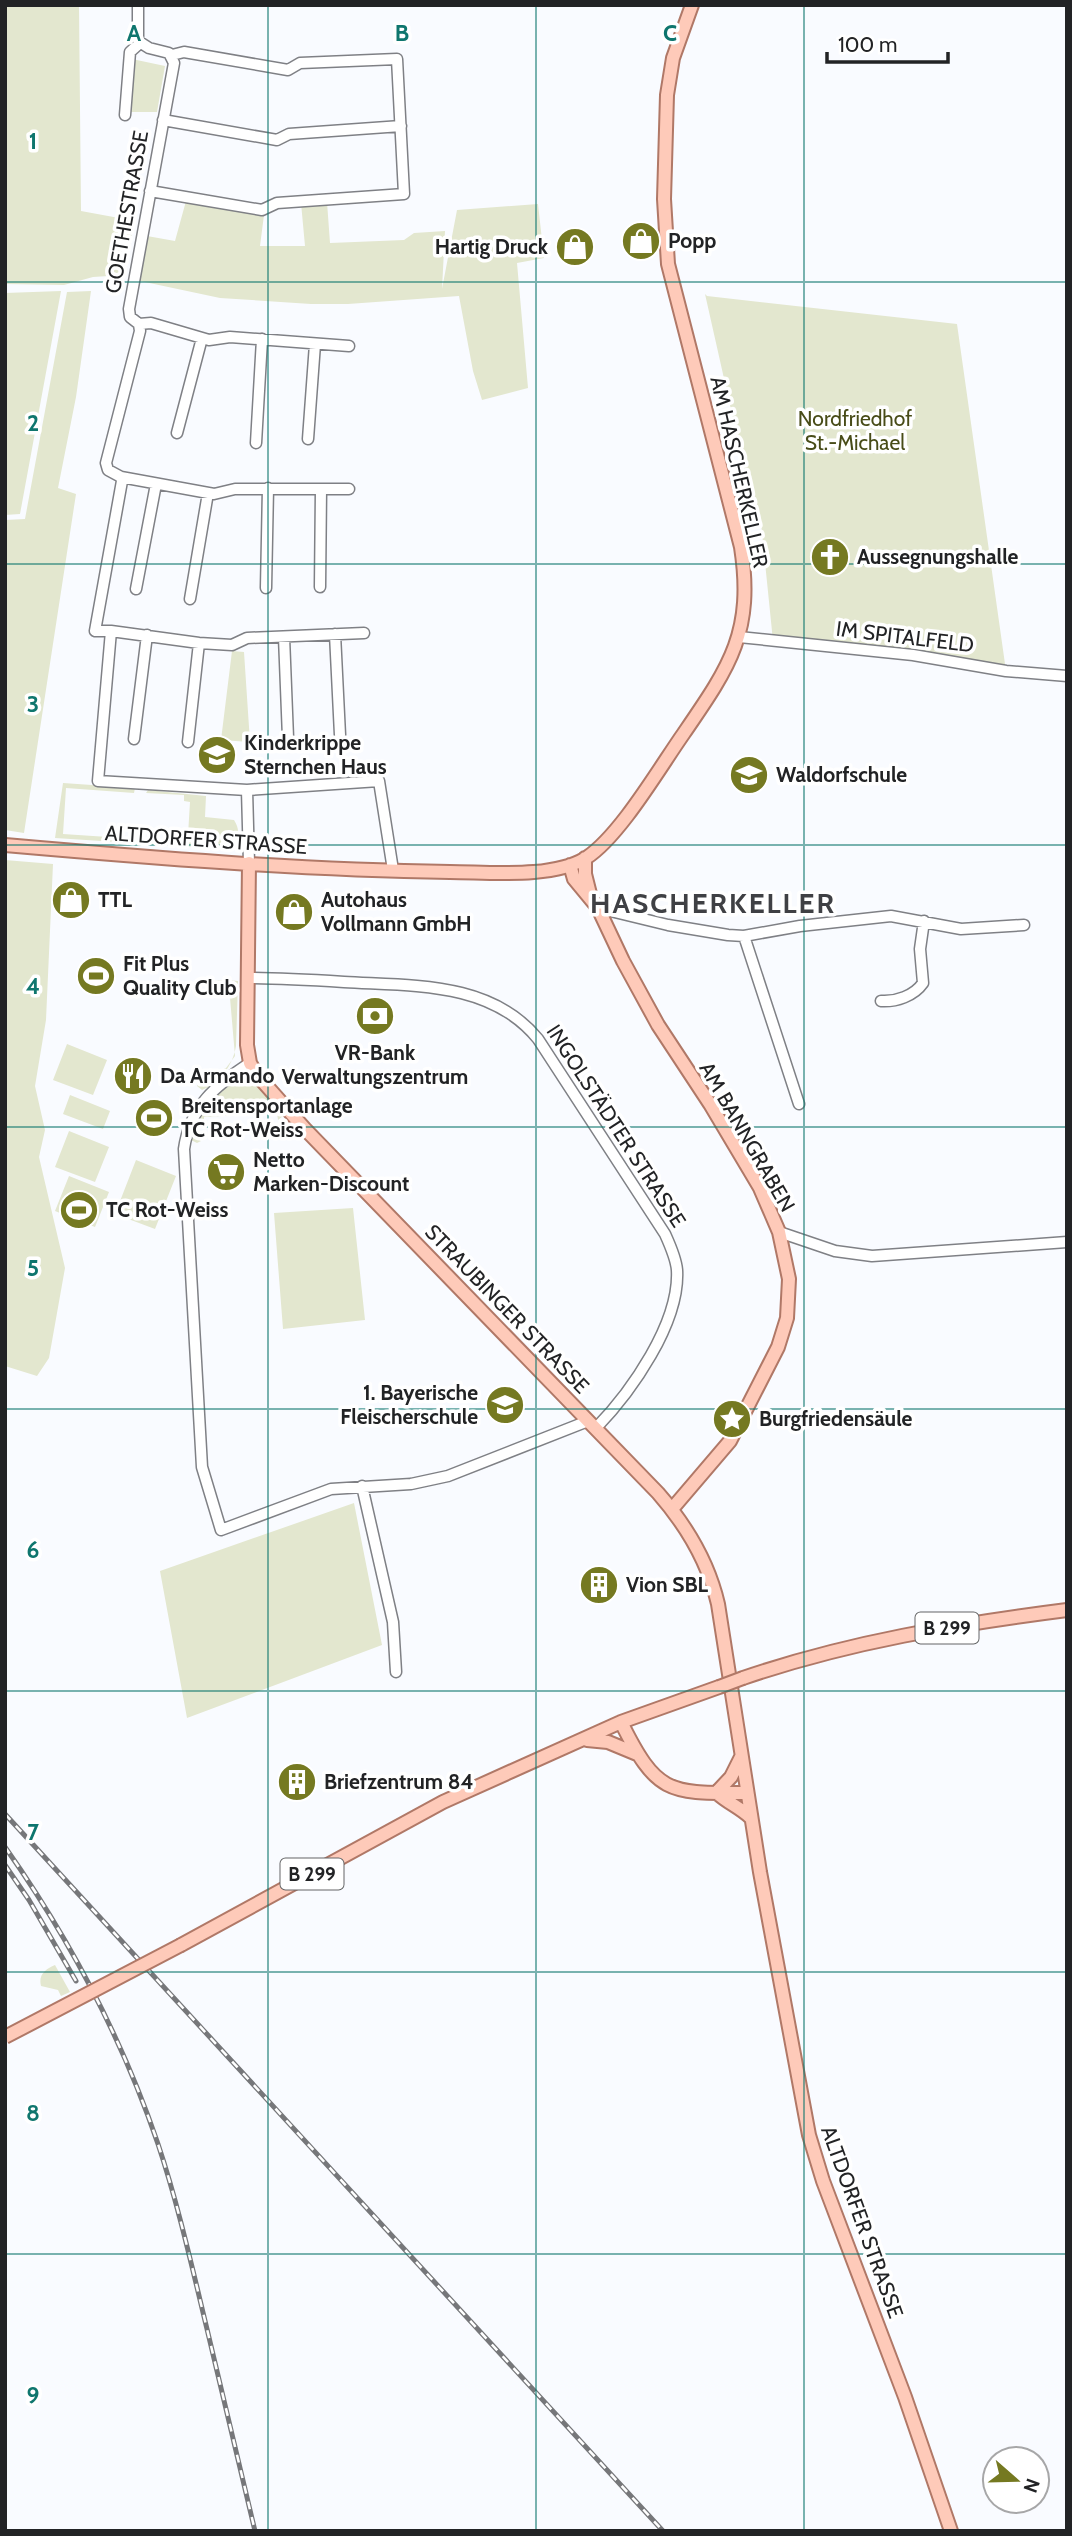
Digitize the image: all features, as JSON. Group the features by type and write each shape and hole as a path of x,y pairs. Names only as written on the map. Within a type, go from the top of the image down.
{"main road":[{"name":"AM HASCHERKELLER","path":"399,871 507,873 549,870 585,859 629,813 723,676 739,637 745,602 745,570 741,547 668,264 664,199 666,118 673,58 692,5"},
{"name":"ALTDORFER STRASSE","path":"5,845 399,871"},
{"name":"AM BANNGRABEN","path":"585,859 585,874 594,903 623,961 658,1025 710,1104 760,1188 779,1232 789,1279 787,1318 778,1347 730,1441 672,1509"},
{"path":"249,863 247,1045 250,1063"},
{"name":"AM BANNGRABEN","path":"570,865 574,879 594,903"},
{"path":"549,870 566,880 574,879"},
{"name":"STRAUBINGER STRASSE","path":"250,1063 305,1129 672,1509 706,1563 713,1583 746,1793"},
{"name":"B 299","path":"5,2037 181,1945 443,1802 621,1722 743,1678 829,1651 986,1620 1067,1610"},
{"path":"621,1722 646,1769 667,1785 692,1792 746,1793"},
{"path":"581,1740 608,1742 637,1754"},
{"path":"716,1793 731,1777 742,1756"},
{"path":"716,1793 750,1816"},
{"name":"ALTDORFER STRASSE","path":"746,1793 809,2135 823,2181 905,2397 951,2531"}],"street":[{"path":"138,5 137,37 140,44 172,55 184,52 288,70 300,63 397,59 404,194 276,203 262,210 150,191"},
{"path":"125,115 130,52 140,44"},
{"name":"GOETHESTRASSE","path":"121,477 110,472 106,463 140,331 139,324 130,317 129,309 174,63 172,55"},
{"path":"163,120 277,139 289,134 401,126"},
{"path":"139,324 151,323 209,340 230,337 349,346"},
{"path":"177,433 202,338"},
{"path":"256,443 262,339"},
{"path":"308,439 315,344"},
{"path":"349,489 268,488 208,493 121,477 95,631 232,645 247,638 364,633"},
{"path":"136,589 156,484"},
{"path":"266,588 268,488"},
{"path":"320,587 321,489"},
{"path":"190,599 208,493"},
{"path":"111,631 98,781 247,790 379,781 399,871"},
{"path":"335,634 340,735"},
{"path":"134,739 147,635"},
{"path":"284,636 288,738"},
{"name":"IM SPITALFELD","path":"739,637 913,655 1006,671 1067,676"},
{"path":"188,742 199,643"},
{"path":"247,790 249,863"},
{"path":"594,903 668,925 744,936 891,916 961,929 1024,925"},
{"path":"881,1001 895,1002 920,988 923,983 920,949 924,921"},
{"path":"744,936 799,1104"},
{"name":"INGOLSTÄDTER STRASSE","path":"247,978 398,983 468,994 486,999 517,1017 538,1039 665,1234 677,1268 675,1299 665,1326 623,1399 592,1424"},
{"path":"250,1063 206,1096 188,1127 184,1149 202,1467 221,1530 331,1489 411,1485 448,1476 592,1424"},
{"path":"779,1232 835,1251 872,1256 1067,1242"},
{"path":"362,1486 393,1622 396,1672"}],"green space":[{"path":"5,5 79,5 81,211 119,218 117,232 132,235 124,275 93,277 64,285 5,284"},
{"path":"132,59 165,66 157,112 131,112"},
{"path":"186,201 264,215 260,246 305,246 301,203 327,202 330,243 404,240 414,233 445,231 442,289 457,210 538,204 544,258 517,263 528,388 482,400 473,371 459,296 311,304 220,298 140,281 147,236 175,241"},
{"path":"61,291 20,514 5,515 5,293"},
{"path":"91,291 76,397 58,488 76,494 24,833 5,830 5,520 25,519 67,292"},
{"name":"Nordfriedhof St.-Michael","path":"705,294 957,324 1006,671 773,641 760,513 754,512"},
{"path":"232,651 244,652 250,742 221,740"},
{"path":"63,783 135,788 134,793 66,788 63,834 183,842 184,836 188,835 190,802 184,801 184,795 146,793 148,790 206,796 205,817 234,820 238,829 237,837 233,844 225,849 55,838"},
{"path":"5,860 53,864 46,1020 35,1086 45,1130 39,1157 65,1268 49,1358 37,1376 5,1366"},
{"path":"214,981 238,981 235,1052 229,986 214,988"},
{"path":"67,1044 107,1060 93,1095 53,1080"},
{"path":"232,1060 225,1072 209,1087 202,1090 197,1086 201,1080 205,1086 214,1080 212,1074 226,1068"},
{"path":"242,1079 256,1084 295,1125 295,1129 290,1131 294,1127 283,1116 278,1120 277,1113 204,1117 204,1124 198,1125 198,1139 201,1141 197,1143 191,1140 198,1122 210,1104 225,1088"},
{"path":"70,1095 110,1111 103,1129 63,1114"},
{"path":"69,1131 109,1147 95,1182 55,1167"},
{"path":"136,1160 176,1176 155,1229 115,1214"},
{"path":"69,1176 109,1192 95,1227 55,1211"},
{"path":"353,1208 365,1320 283,1329 274,1213"},
{"path":"354,1503 382,1645 187,1718 160,1571"},
{"path":"55,1965 70,1992 61,1996 58,1990 41,1986 40,1982 46,1970"}],"railway":[{"path":"5,1814 663,2531"},
{"path":"5,1847 51,1917 92,1990 144,2105 158,2144 196,2282 255,2531"},
{"path":"5,1865 29,1900 76,1981"}],"place":[{"name":"Popp","path":"641,241"},
{"name":"Hartig Druck","path":"575,247"},
{"name":"Aussegnungshalle","path":"830,557"},
{"name":"Kinderkrippe Sternchen Haus","path":"217,755"},
{"name":"Waldorfschule","path":"749,775"},
{"name":"TTL","path":"71,900"},
{"name":"Autohaus Vollmann GmbH","path":"294,912"},
{"name":"Fit Plus Quality Club","path":"96,976"},
{"name":"VR-Bank Verwaltungszentrum","path":"375,1016"},
{"name":"Da Armando","path":"133,1076"},
{"name":"Breitensportanlage TC Rot-Weiss","path":"154,1118"},
{"name":"Netto Marken-Discount","path":"226,1172"},
{"name":"TC Rot-Weiss","path":"79,1210"},
{"name":"1. Bayerische Fleischerschule","path":"505,1405"},
{"name":"Burgfriedensäule","path":"732,1419"},
{"name":"Vion SBL","path":"599,1585"},
{"name":"Briefzentrum 84","path":"297,1782"}],"district":[{"name":"HASCHERKELLER","path":"713,903"}]}
